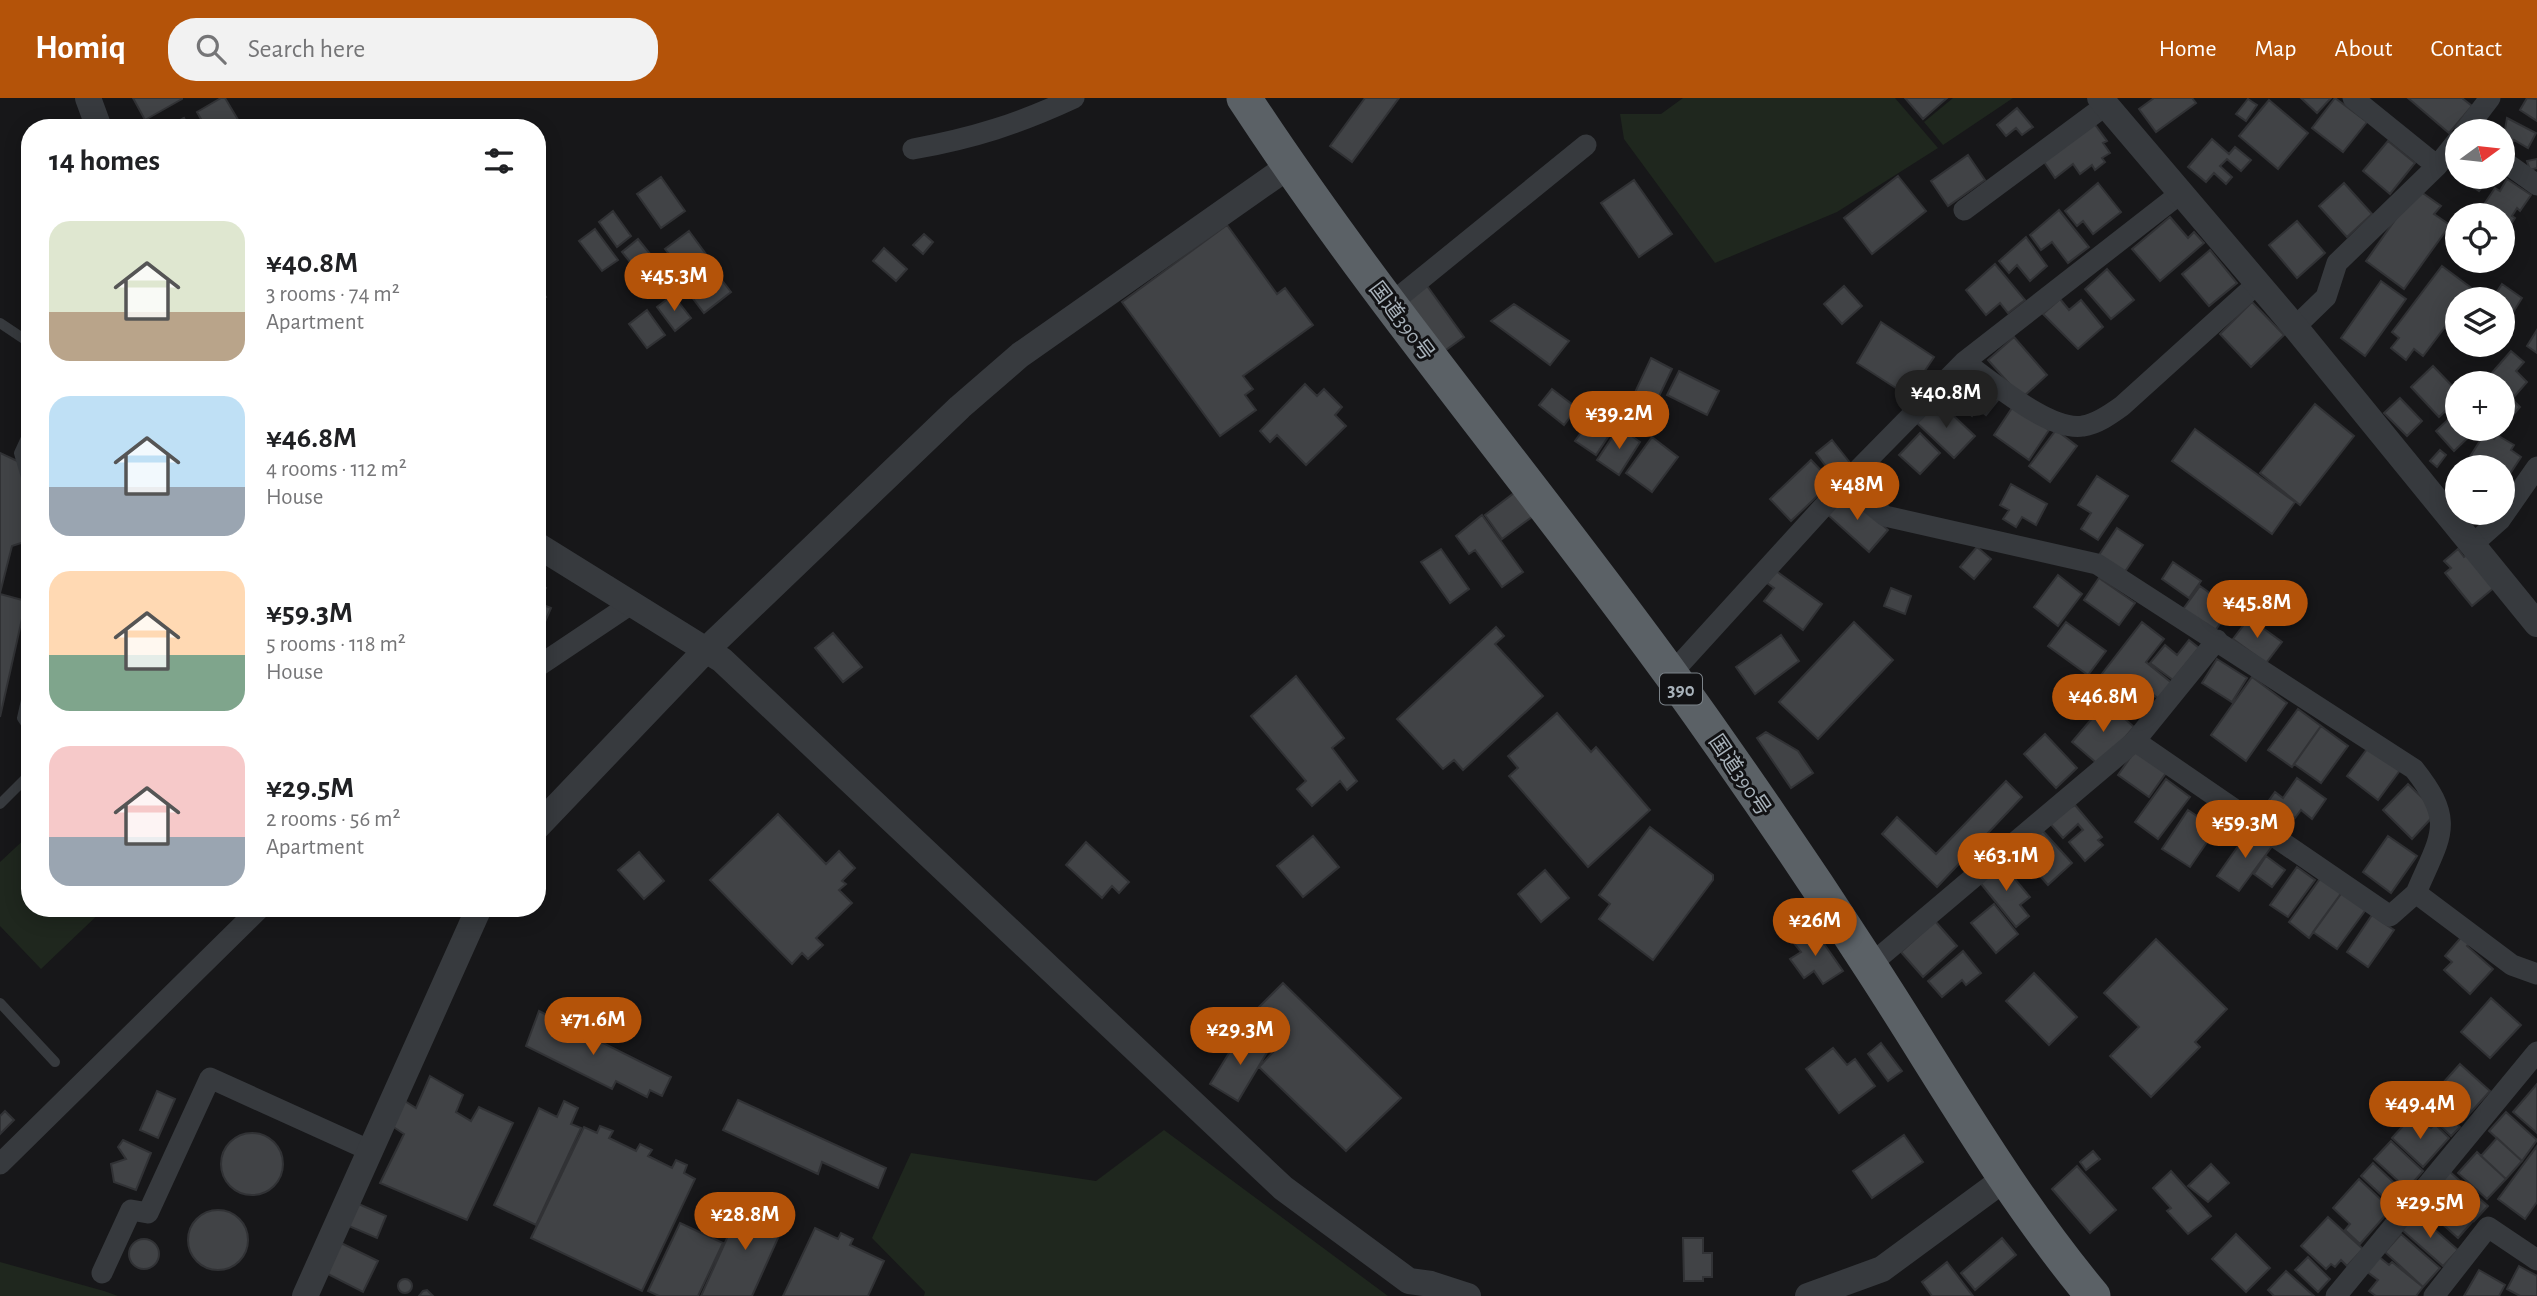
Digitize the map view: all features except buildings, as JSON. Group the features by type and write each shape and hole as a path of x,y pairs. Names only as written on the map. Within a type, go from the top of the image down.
{"highway":[{"name":"国道390号","path":"1244,98 1289,166 1389,305 1671,674 1870,965 2003,1180 2046,1241 2093,1296"}],"street":[{"path":"88,98 96,119"},
{"path":"913,149 970,139 1025,120 1074,98"},
{"path":"2353,98 2437,166"},
{"path":"2474,119 2490,98"},
{"path":"1964,210 2103,102 2295,327 2537,624"},
{"path":"1389,305 1586,145"},
{"path":"2295,327 2326,297 2337,263 2445,156"},
{"path":"546,818 706,650 960,407 1020,355 1289,166"},
{"path":"2515,169 2537,185"},
{"path":"1671,674 1845,483 1964,362 2181,193"},
{"path":"1964,362 2060,424 2083,426 2108,416 2122,406 2258,283"},
{"path":"2473,544 2500,520 2537,467"},
{"path":"1845,483 1885,516 2097,564 2414,769 2428,787 2440,812 2442,832 2416,893 2390,916 2135,741"},
{"path":"546,551 722,660 1283,1188 1405,1289 1431,1284 1468,1296"},
{"path":"546,661 631,604"},
{"path":"1870,965 2135,741 2217,640"},
{"path":"2416,893 2512,965 2537,974"},
{"path":"0,1164 251,917"},
{"path":"305,1296 475,917"},
{"path":"2336,1296 2537,1052"},
{"path":"102,1273 131,1210 148,1213 210,1078 371,1151"},
{"path":"1808,1296 1882,1269 2003,1180"},
{"path":"2434,1296 2488,1227 2537,1261"}],"lane":[{"path":"0,323 21,337"},
{"path":"0,804 21,782"},
{"path":"0,789 13,789"},
{"path":"0,1003 55,1062"}],"shaded area":[{"path":"1683,98 1895,98 1938,148 1837,212 1715,263 1624,139 1620,114 1661,114"},
{"path":"1953,98 2013,98 1943,145 1924,122"},
{"path":"21,842 21,917 96,917 41,969 0,926 0,862"},
{"path":"1164,1130 1388,1296 924,1296 925,1292 872,1238 911,1153 1096,1181"},
{"path":"0,1262 104,1291 118,1296 0,1296"}]}
